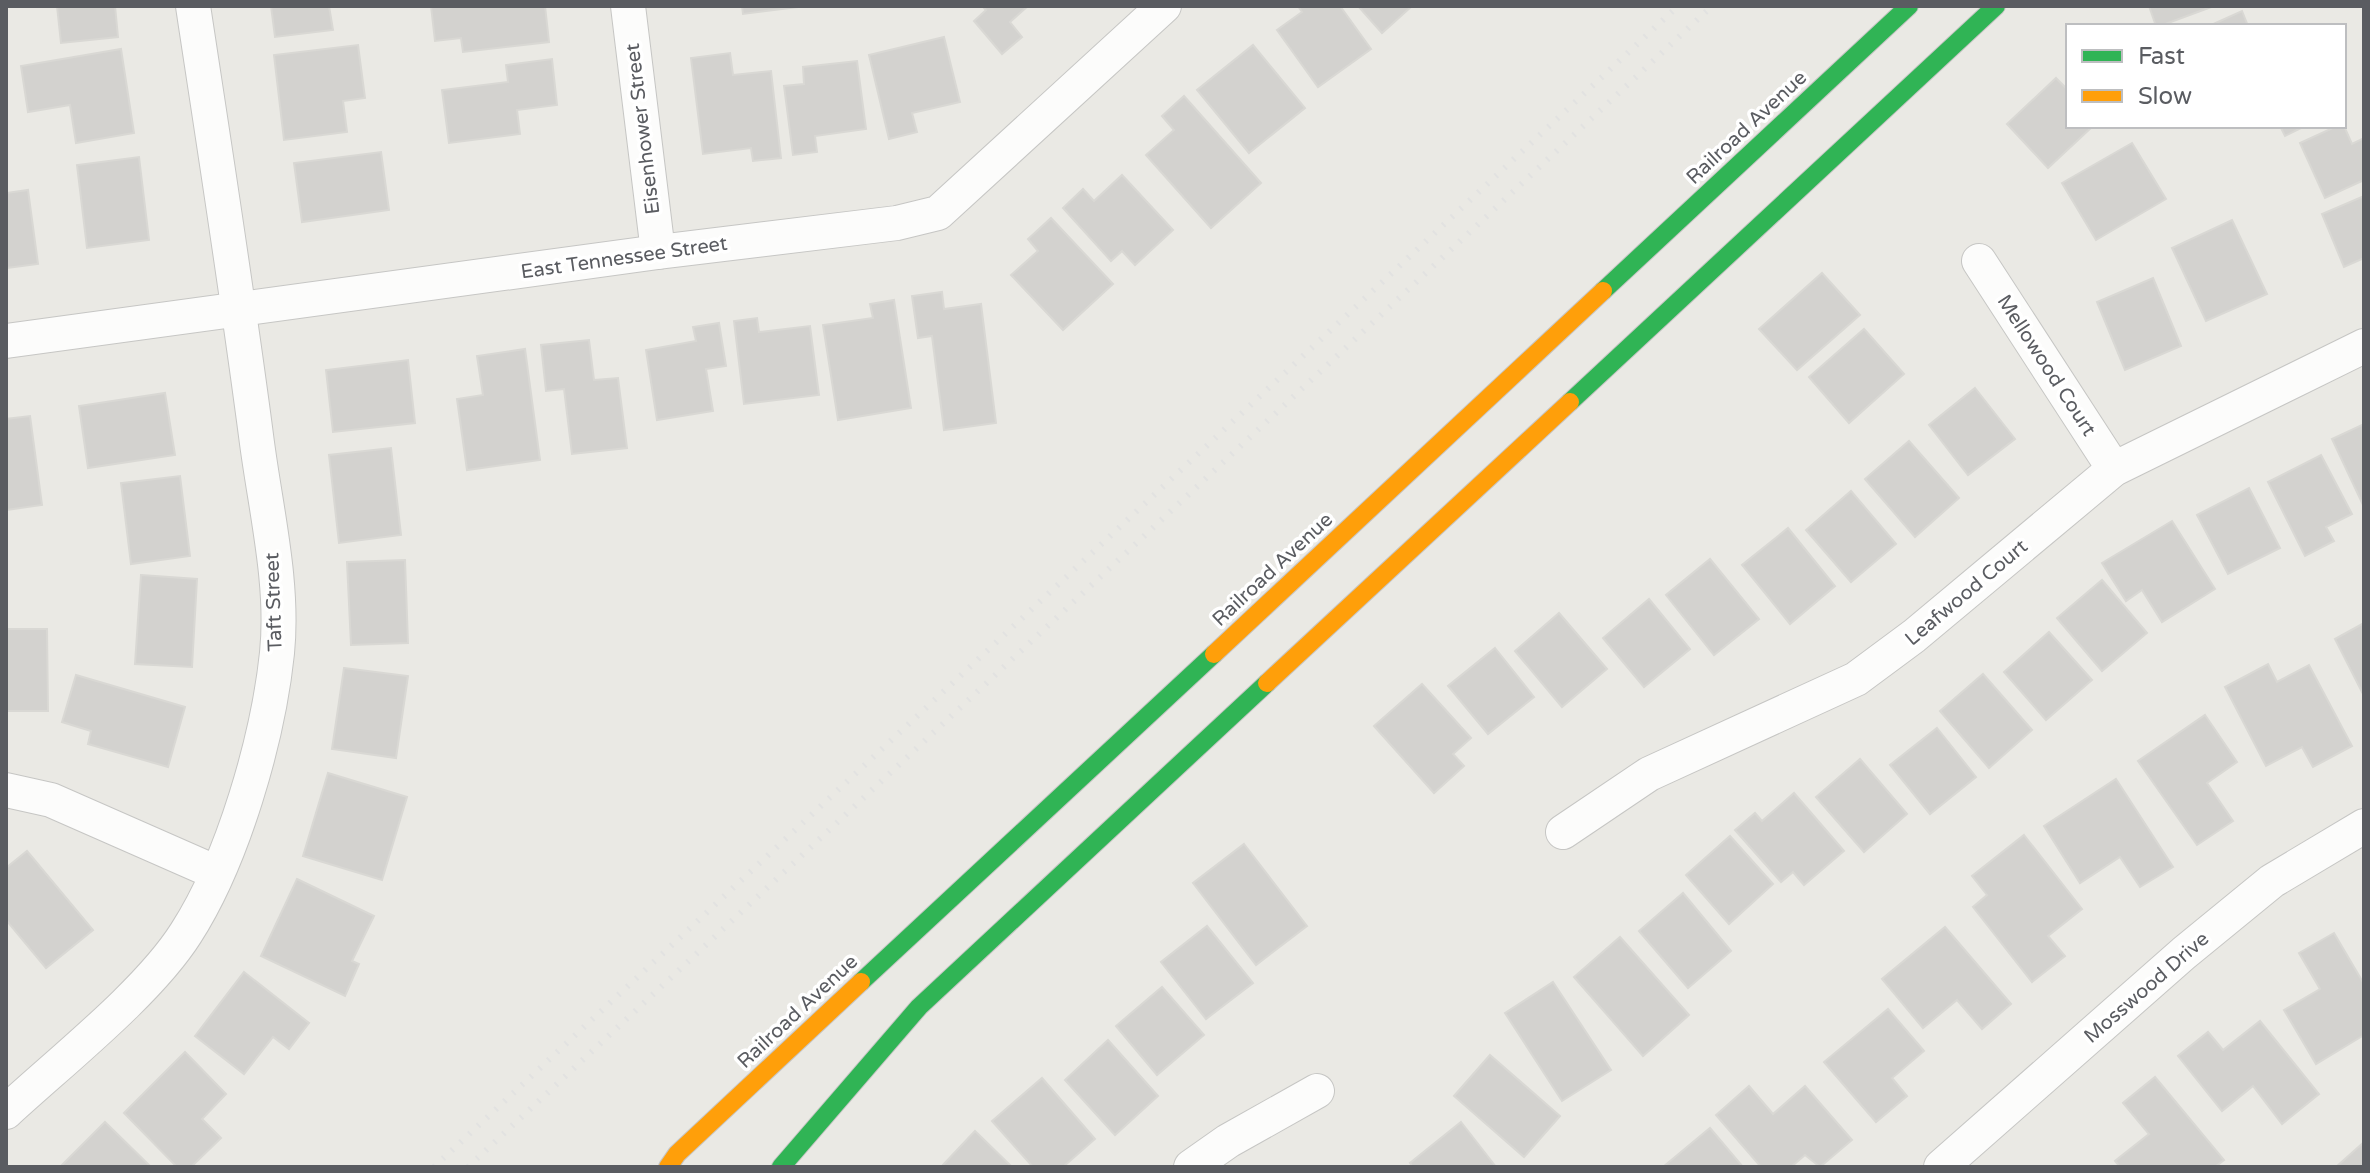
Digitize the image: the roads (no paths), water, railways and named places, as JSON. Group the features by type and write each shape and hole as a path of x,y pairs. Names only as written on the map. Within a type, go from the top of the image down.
{"street":[{"name":"Taft Street","path":"6,1112 139,988 185,934 217,873 265,736 277,650 276,580 240,311 193,6"},
{"name":"Eisenhower Street","path":"628,6 658,252"},
{"name":"Railroad Avenue","path":"668,1167 677,1154 882,961 1909,6"},
{"path":"781,1167 919,1007 1996,6"},
{"name":"East Tennessee Street","path":"6,341 658,252 897,223 938,213 1152,10"},
{"name":"Mellowood Court","path":"1979,261 2114,469"},
{"name":"Leafwood Court","path":"1563,832 1649,774 1856,679 1914,636 2114,469 2364,346"},
{"path":"6,790 51,800 217,873"},
{"name":"Mosswood Drive","path":"1941,1167 2184,953 2272,881 2364,826"},
{"path":"1191,1167 1228,1141 1317,1091"}],"railway":[{"path":"434,1167 1678,6"},
{"path":"468,1167 1712,6"}]}
